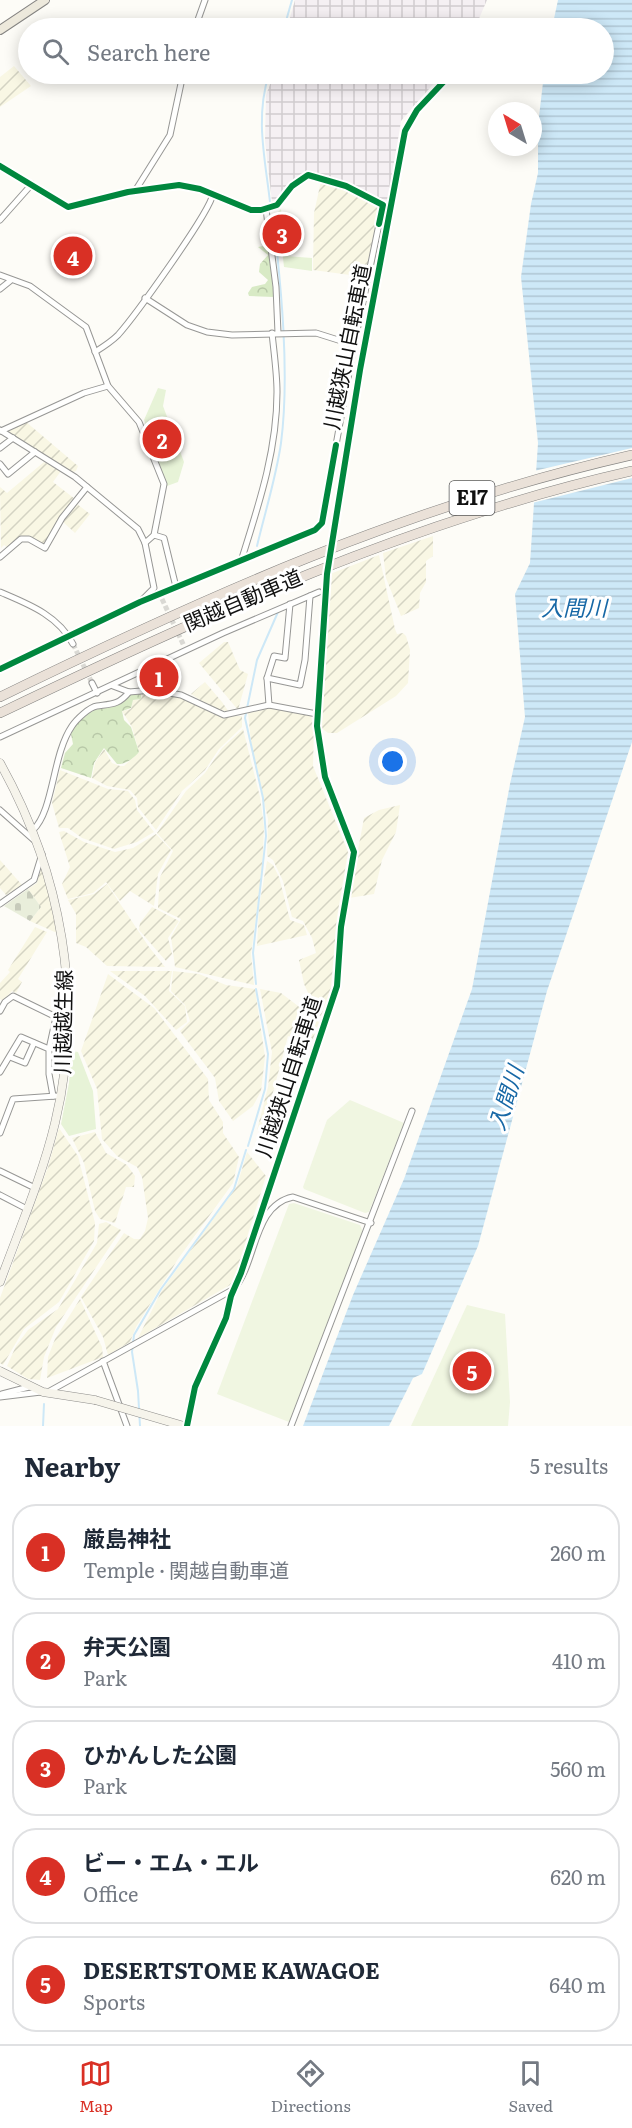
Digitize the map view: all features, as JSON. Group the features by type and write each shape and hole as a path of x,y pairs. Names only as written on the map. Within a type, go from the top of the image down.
{"highway":[{"name":"関越自動車道","path":"0,697 209,598 315,553 470,498 632,455"},
{"name":"関越自動車道","path":"0,713 206,616 316,569 482,511 632,471"}],"main road":[{"path":"0,30 31,4 45,0"},
{"name":"川越越生線","path":"0,763 42,853 62,935 68,1007 50,1143 0,1282"},
{"path":"0,1371 29,1387 45,1392 95,1400 184,1426"}],"street":[{"path":"199,18 205,0"},
{"path":"135,191 170,135 181,84"},
{"path":"0,166 68,207 135,191 179,185 213,194 251,210 266,209 282,201 292,186 308,175 346,186 383,205 354,345 322,523 315,530 242,558 176,587 161,597 140,602 0,669"},
{"path":"0,220 32,184"},
{"path":"96,352 119,333 145,298 203,217 213,194"},
{"path":"242,558 266,480 275,427 276,287 266,209"},
{"path":"0,275 10,281 30,286 81,322 89,334 108,387 139,422 165,484 154,535 145,543"},
{"path":"0,289 10,281"},
{"path":"145,298 187,325 207,332 232,335 316,333 354,345"},
{"path":"0,431 84,393 108,387"},
{"path":"0,431 87,487 140,531 145,543 154,588 140,602"},
{"path":"0,448 12,438"},
{"path":"0,464 8,474 35,452"},
{"path":"0,557 21,539 29,539 42,547 48,545 62,518 87,487"},
{"path":"154,535 164,538 176,587"},
{"path":"0,591 45,614 69,636 73,644"},
{"path":"0,737 112,686 185,649 319,592"},
{"path":"267,678 300,685 305,660 310,596"},
{"path":"269,705 267,678 274,656 285,658 290,604"},
{"path":"92,683 97,693"},
{"path":"112,686 129,692 153,690 182,694 217,714 245,712 269,705 317,714"},
{"path":"33,830 44,814 57,758 72,725 90,709 113,705 129,692"},
{"path":"0,810 29,839 38,843"},
{"path":"0,904 34,880 42,853"},
{"path":"0,1011 5,1002 13,996 56,1017"},
{"path":"0,1133 13,1099 57,1096 49,1074 49,1049 56,1017 68,1007"},
{"path":"0,1072 21,1037 49,1049"},
{"path":"10,1057 25,1063 34,1043"},
{"path":"291,1426 412,1111"},
{"path":"0,1171 35,1188"},
{"path":"0,1195 27,1209"},
{"path":"0,1396 45,1392 234,1290 245,1274 266,1214 281,1201 293,1197 370,1223"},
{"path":"104,1361 127,1426"},
{"path":"0,1396 29,1387"}],"shaded area":[{"path":"295,0 487,0 479,18 290,18"},
{"path":"14,66 18,71 18,84 31,86 0,107 0,77"},
{"path":"270,84 433,84 401,121 388,202 355,186 307,171 289,185 282,197 272,202 265,141 266,95"},
{"path":"321,181 377,204 379,208 365,277 313,270 314,213"},
{"path":"25,421 78,466 76,471 73,472 7,432"},
{"path":"44,462 61,471 53,482 75,499 45,546 29,538 8,548 4,545 1,548 0,487 7,493"},
{"path":"77,504 90,514 75,533 63,522"},
{"path":"433,536 433,556 426,561 426,582 420,593 419,608 401,616 386,578 383,553"},
{"path":"379,555 395,629 397,634 403,633 406,636 410,650 408,683 396,696 337,733 328,733 320,727 318,714 324,695 330,574"},
{"path":"224,642 228,642 240,670 248,674 238,710 199,663"},
{"path":"205,682 229,712 211,707 191,694"},
{"path":"142,692 186,698 219,716 242,716 242,727 219,749 205,770 182,791 156,830 138,807 137,798 130,790 107,786 92,778 95,763 104,749 112,763 120,766 124,766 139,752 132,727 122,711 131,709 133,700 141,699"},
{"path":"273,708 311,716 314,729 313,766 348,852 337,917 331,987 321,1016 311,1011 311,999 304,984 299,960 316,953 312,938 303,921 292,917 283,881 273,860 267,856 268,819 252,752 248,713"},
{"path":"243,729 260,797 264,827 262,873 251,954 254,985 175,967 171,937 181,919 158,908 160,877 173,851 157,833 186,791 205,773 222,748"},
{"path":"60,770 108,789 128,791 135,800 137,810 154,832 137,842 114,849 82,838 68,828 59,828 52,803"},
{"path":"400,805 396,832 382,860 374,894 349,898 364,818 379,810"},
{"path":"64,831 84,842 115,852 133,848 156,834 171,850 158,874 154,906 130,891 120,901 106,882 93,893 68,899 62,884 70,867 59,832"},
{"path":"0,860 22,885 6,895 0,888"},
{"path":"267,861 273,865 279,877 290,920 304,925 307,935 257,946 259,907"},
{"path":"41,867 57,933 30,921 41,907 28,889 37,883"},
{"path":"107,884 165,967 107,966 86,947 76,943 76,914 68,900 94,894"},
{"path":"152,907 179,921 168,938 172,954 166,961 139,930 140,923"},
{"path":"35,927 47,932 18,979 22,982 16,993 12,991 3,1001 0,999 0,983 10,972 8,970"},
{"path":"110,971 172,971 169,991 185,1006 187,1022 176,1030 145,996"},
{"path":"173,971 199,974 226,985 255,989 265,1057 261,1091 253,1106 233,1121 219,1101 215,1078 180,1031 190,1021 185,1005 171,991"},
{"path":"108,974 154,1008 208,1079 209,1100 223,1122 223,1133 239,1157 233,1183 178,1259 136,1327 130,1342 108,1355 103,1337 81,1297 124,1233 134,1239 140,1239 145,1231 148,1218 142,1177 137,1167 117,1156 102,1139 97,1089 81,1051"},
{"path":"260,989 281,993 319,1022 311,1044 288,1036 272,1096 282,1100 257,1130 268,1087 272,1052"},
{"path":"59,1128 78,1156 95,1223 94,1241 59,1302 24,1329 3,1365 0,1363 0,1298 48,1167"},
{"path":"95,1132 106,1153 127,1165 135,1176 134,1187 126,1187 115,1223 100,1219 95,1211 84,1163 72,1138"},
{"path":"247,1152 266,1176 235,1276 230,1285 138,1338 162,1290 237,1186"},
{"path":"106,1222 121,1230 56,1327 44,1357 40,1380 28,1379 7,1366 16,1346 28,1330 58,1309 97,1243 99,1224"},
{"path":"80,1299 102,1347 103,1357 47,1378 48,1357 55,1339"}],"green space":[{"path":"281,209 286,256 312,258 312,271 284,267 278,212"},
{"path":"268,245 274,297 249,296 248,293 252,287 265,284 268,280 259,272 260,264 268,255 258,247"},
{"path":"158,388 166,390 163,406 184,462 178,482 167,486 144,420"},
{"path":"141,692 141,699 133,700 131,708 122,711 124,720 131,727 139,752 135,757 117,764 104,748 94,763 91,778 61,768 65,753 73,744 71,734 74,726 93,710 112,707 123,702 130,693"},
{"path":"28,889 41,907 30,921 4,906"},
{"path":"72,1051 78,1052 93,1091 96,1129 69,1136 61,1124 69,1083"},
{"path":"350,1100 404,1123 369,1212 365,1213 303,1187 327,1120"},
{"path":"294,1203 360,1225 363,1232 289,1422 217,1394 289,1204"},
{"path":"467,1305 505,1314 510,1402 508,1426 411,1426"}],"water":[{"name":"入間川","path":"558,0 632,0 632,742 547,991 478,1246 422,1374 413,1378 389,1426 303,1426 353,1295 404,1179 472,989 510,784 525,717 515,594 530,563 538,443 521,277 531,204 538,173 538,156 542,156 541,102 543,84 614,84 614,18 554,18"}],"pier":[{"path":"632,448 632,478 532,503 534,471"}],"waterway":[{"path":"287,18 292,0"},
{"path":"266,84 262,122 270,202"},
{"path":"257,546 276,469 284,416 285,359 273,215"},
{"path":"256,984 253,953 266,836 263,798 245,718 257,660 278,612"},
{"path":"248,1146 265,1089 268,1054 256,989"},
{"path":"140,1426 132,1352 134,1335 161,1289 234,1189 246,1150"},
{"path":"43,1426 44,1404"}],"tunnel":[{"path":"162,599 184,646"},
{"path":"73,644 92,683"}],"cycle path":[{"name":"川越狭山自転車道","path":"187,1426 195,1387 226,1318 231,1296 241,1273 337,986 341,927 354,852 325,777 317,726 327,574 360,370 405,131 417,110 442,84"},
{"path":"0,166 68,207 128,192 179,185 200,189 251,210 261,210 277,205 292,186 308,175 346,186 383,205 379,224"},
{"path":"0,669 140,602 315,530 322,523 336,445"}],"place":[{"name":"ひかんした公園","path":"282,234"},
{"name":"ビー・エム・エル","path":"73,256"},
{"name":"弁天公園","path":"162,439"},
{"name":"厳島神社","path":"159,677"},
{"name":"DESERTSTOME KAWAGOE","path":"472,1371"}]}
